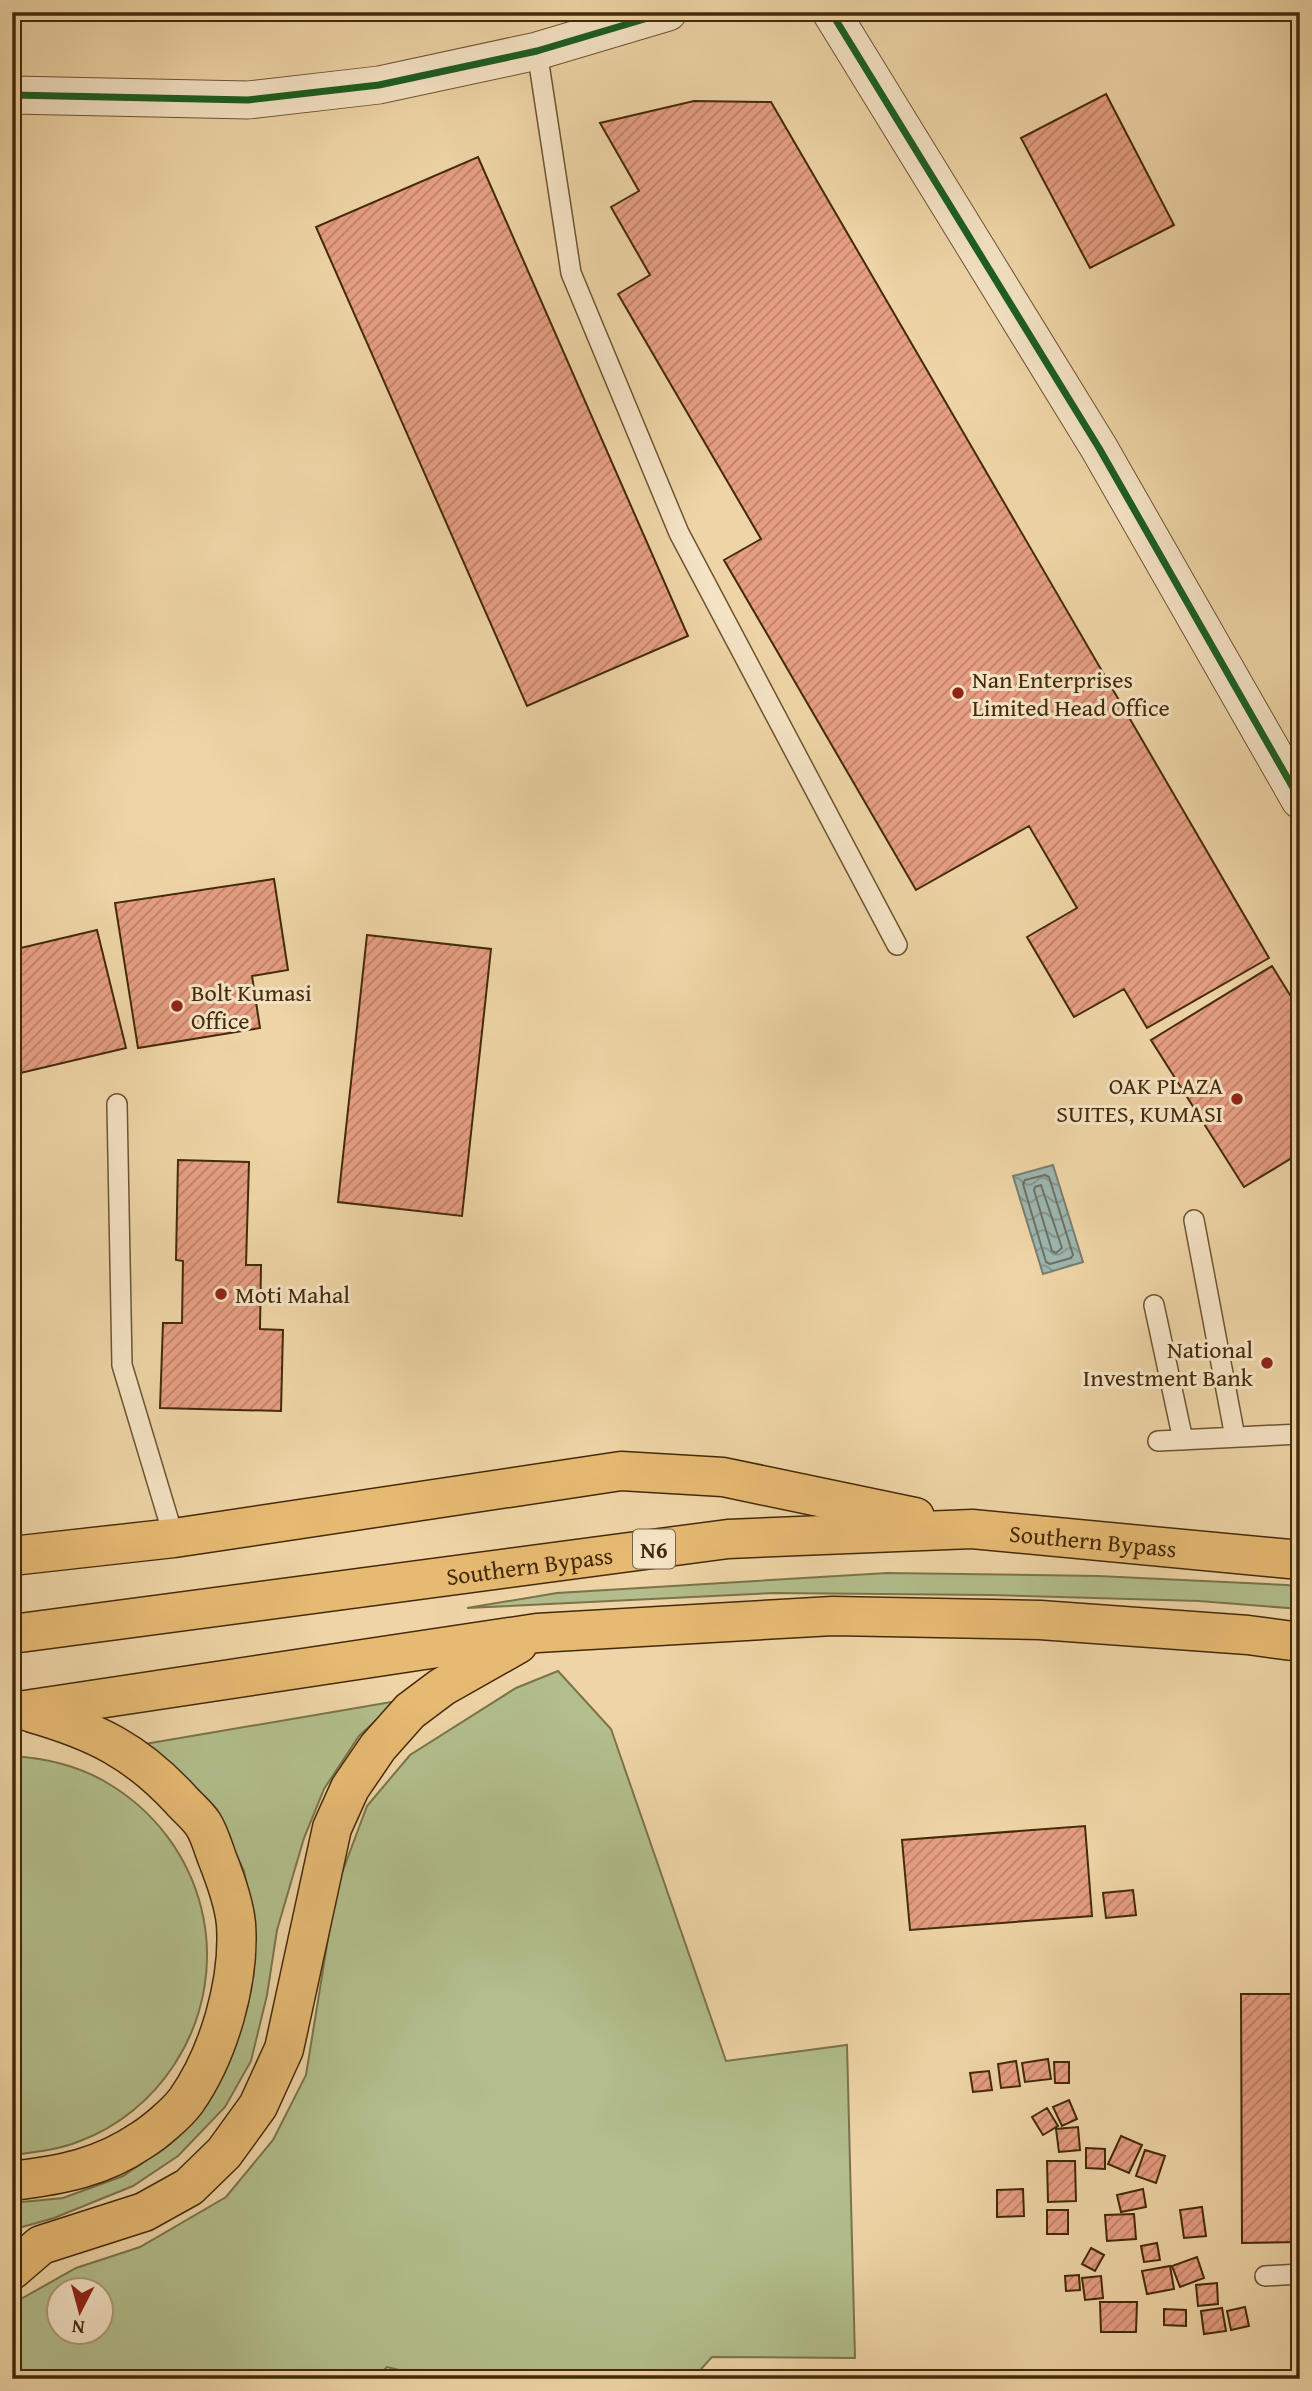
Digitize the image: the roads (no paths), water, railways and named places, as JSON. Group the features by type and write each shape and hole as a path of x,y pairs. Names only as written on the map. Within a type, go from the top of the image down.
{"highway":[{"path":"12,1556 174,1538 621,1471 723,1477 972,1529"},
{"name":"Southern Bypass","path":"12,1634 728,1539 972,1529 1300,1560"},
{"path":"18,1711 537,1633 833,1616 1040,1620 1248,1635 1300,1642"},
{"path":"12,2270 27,2248 144,2212 189,2187 224,2154 258,2106 284,2049 332,1828 350,1788 378,1747 410,1711 442,1687 537,1633"},
{"path":"12,2181 56,2176 99,2165 144,2139 185,2102 209,2059 225,2016 233,1975 236,1923 223,1873 204,1825 162,1779 124,1749 65,1722 18,1711"}],"street":[{"path":"12,95 248,100 379,85 537,51 668,12"},
{"path":"831,12 1099,448 1300,800"}],"lane":[{"path":"537,51 571,273 679,533 897,945"},
{"path":"117,1104 122,1365 174,1538"},
{"path":"1194,1220 1235,1437"},
{"path":"1154,1306 1183,1440"},
{"path":"1158,1441 1300,1434"},
{"path":"1265,2276 1300,2274"}],"water":[{"path":"1053,1165 1083,1262 1043,1274 1013,1176"}],"place":[{"name":"Nan Enterprises Limited Head Office","path":"958,693"},
{"name":"Bolt Kumasi Office","path":"177,1006"},
{"name":"OAK PLAZA SUITES, KUMASI","path":"1237,1099"},
{"name":"Moti Mahal","path":"221,1294"},
{"name":"National Investment Bank","path":"1267,1363"}]}
